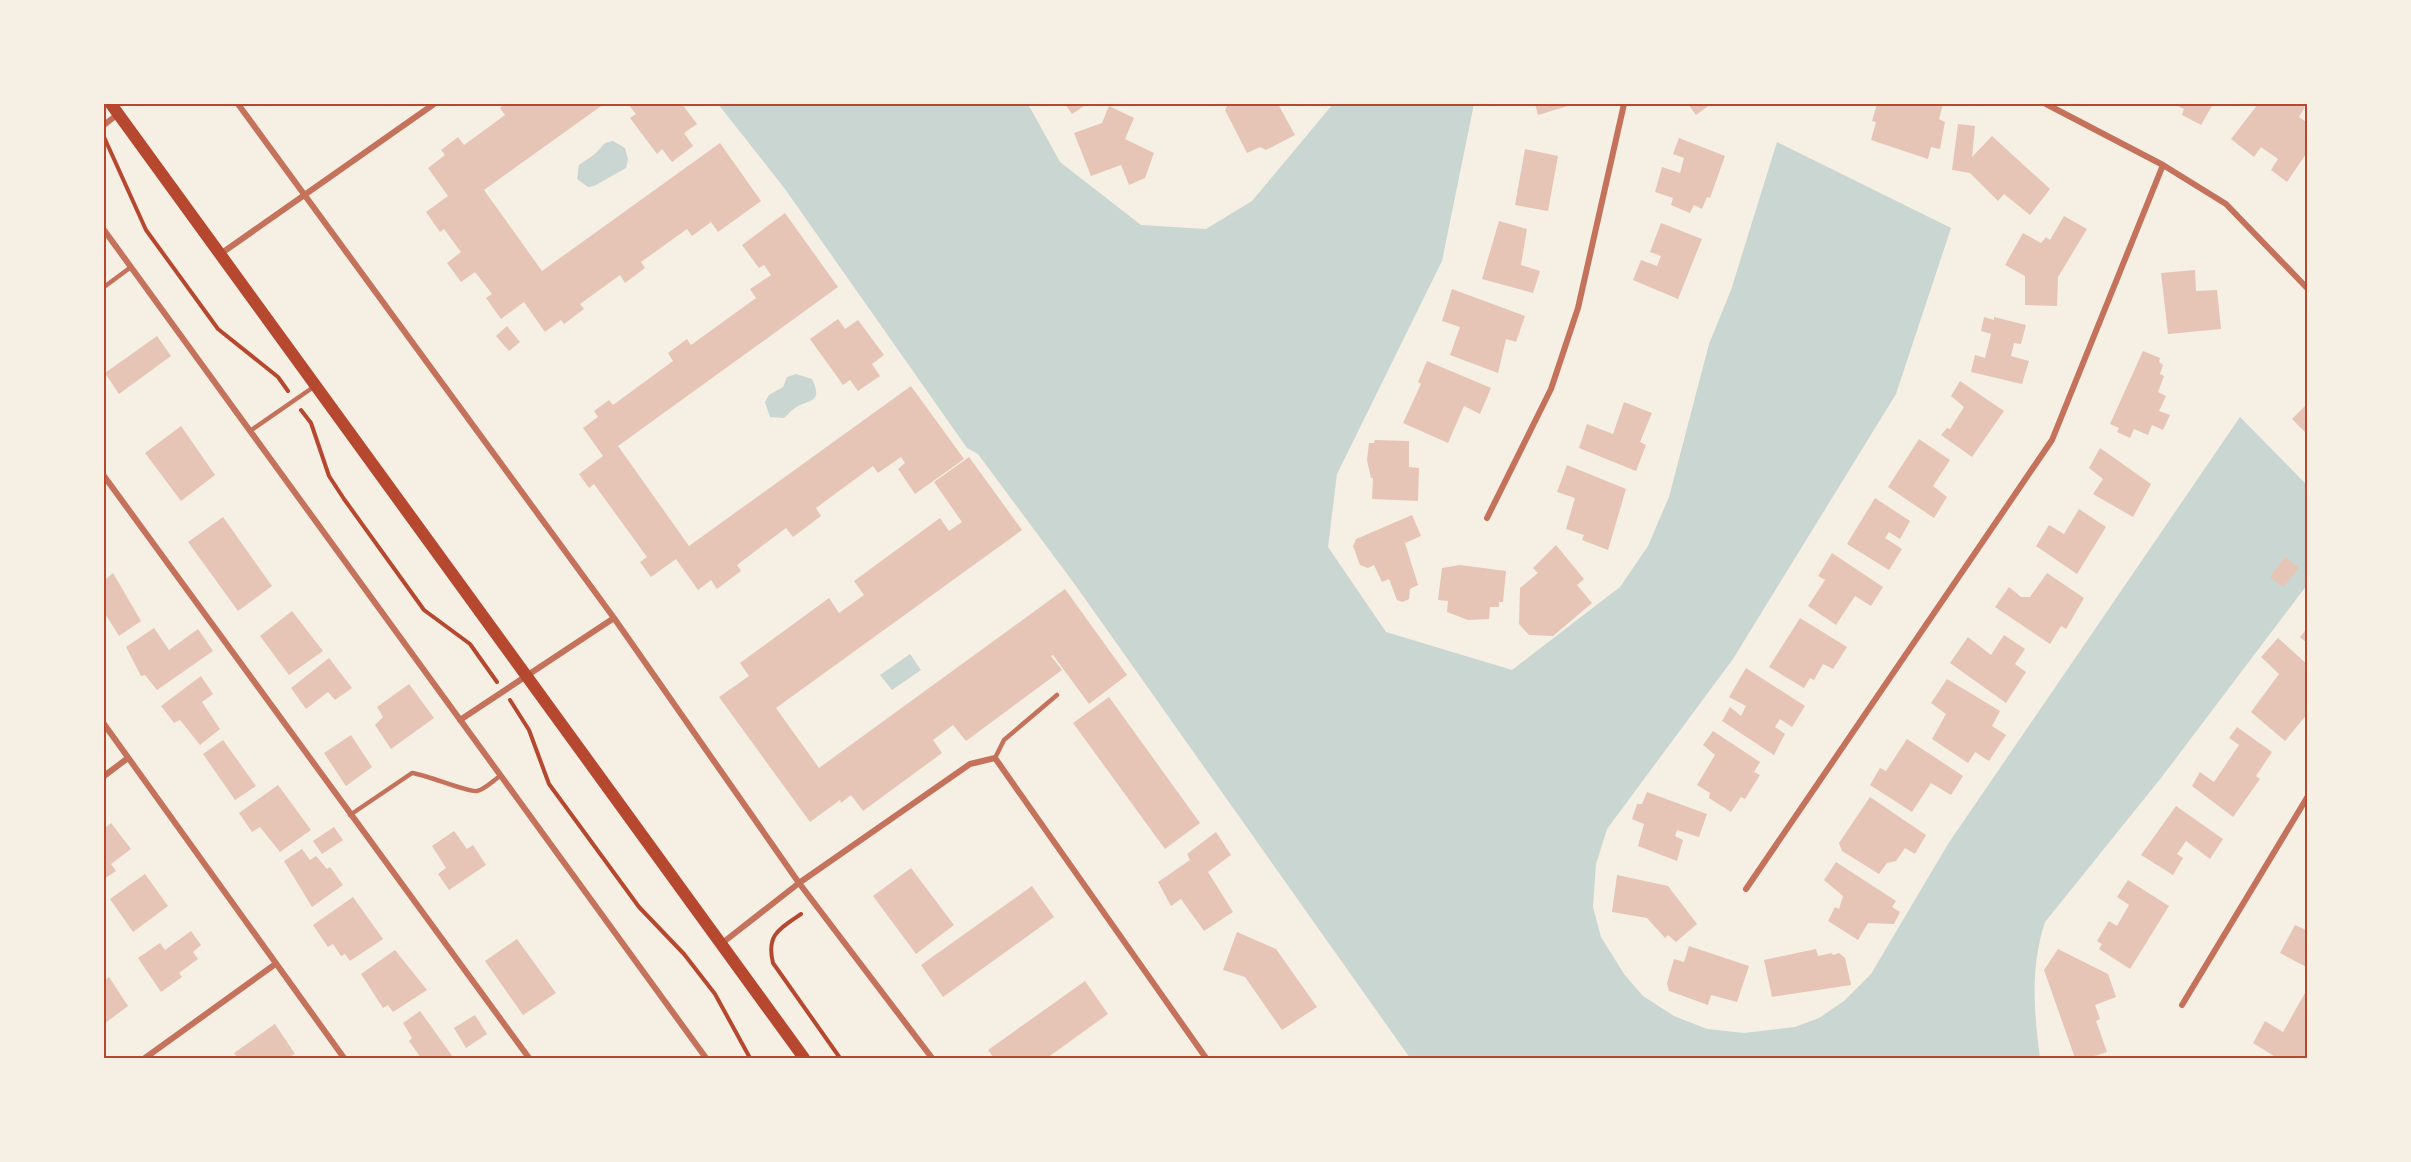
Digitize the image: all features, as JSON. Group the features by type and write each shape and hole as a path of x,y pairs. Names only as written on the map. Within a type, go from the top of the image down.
{"main road":[{"path":"115,109 804,1059"}],"street":[{"path":"238,104 614,618 799,883 932,1059"},
{"path":"219,255 434,104"},
{"path":"1487,518 1551,389 1578,308 1624,104"},
{"path":"2046,104 2163,165 2226,204 2307,289"},
{"path":"104,125 115,109"},
{"path":"1746,889 2052,440 2163,165"},
{"path":"104,230 706,1059"},
{"path":"104,476 529,1059"},
{"path":"460,720 524,675 614,618"},
{"path":"104,724 274,965 344,1059"},
{"path":"104,776 128,758"},
{"path":"720,944 799,883 970,764 994,758 1206,1059"},
{"path":"2182,1005 2307,796"},
{"path":"145,1059 274,965"}],"lane":[{"path":"104,287 131,267"},
{"path":"250,431 315,386"},
{"path":"994,758 1004,740 1057,695"},
{"path":"351,815 412,773 437,778 472,791 479,791 500,776"}],"path":[{"path":"104,136 111,148 134,209 146,230 218,329 278,377 311,423 329,476 351,508 424,610 470,644 529,730 549,784 639,907 684,954 714,994 750,1059"},
{"path":"801,914 773,935 770,950 773,963 840,1059"}],"shaded area":[{"path":"718,104 1028,104 1060,162 1141,225 1206,229 1252,201 1333,104 1474,104 1442,261 1337,474 1328,547 1386,632 1512,670 1620,587 1648,546 1669,497 1709,344 1731,290 1777,142 1951,228 1896,394 1733,659 1607,829 1596,864 1593,907 1601,937 1624,974 1643,996 1674,1016 1707,1029 1744,1033 1795,1027 1819,1018 1844,1001 1871,974 1948,844 2240,417 2307,485 2307,585 2161,778 2045,922 2035,973 2036,1024 2040,1058 1410,1058 1076,586 978,454 967,448 785,189"},
{"path":"613,141 625,148 628,159 626,168 588,187 577,179 579,165 595,154 605,143"},
{"path":"796,374 812,379 815,397 794,409 784,418 770,417 765,402 769,395 783,387 787,377"},
{"path":"910,654 921,670 892,690 880,675"}],"building":[{"path":"506,104 604,104 484,190 542,271 720,143 761,201 718,232 711,222 692,236 687,229 641,262 645,268 625,283 620,275 580,304 584,309 564,324 561,320 545,332 524,302 501,319 486,298 492,294 475,272 461,282 447,263 461,252 444,229 440,232 426,212 448,196 428,168 445,155 441,150 458,137 464,145 505,115 500,108"},
{"path":"628,104 682,104 697,124 684,133 693,146 672,162 662,149 657,154 630,118 636,114"},
{"path":"1065,104 1087,104 1072,114"},
{"path":"1228,104 1278,104 1295,135 1266,150 1260,147 1247,153 1225,110"},
{"path":"1535,104 1574,104 1538,115"},
{"path":"1688,104 1711,104 1696,115"},
{"path":"1877,104 1915,106 1916,104 1943,104 1939,119 1945,122 1940,149 1931,147 1928,159 1871,140 1876,122 1872,121"},
{"path":"2173,104 2213,104 2201,125 2182,115 2184,109"},
{"path":"2258,104 2300,104 2305,107 2299,117 2308,123 2308,151 2287,182 2271,170 2278,159 2261,147 2254,157 2231,139"},
{"path":"1109,106 1134,118 1125,139 1154,153 1145,178 1129,185 1121,165 1091,176 1074,133 1102,123"},
{"path":"1958,124 1975,126 1972,157 1992,136 2050,189 2030,215 2004,194 1998,201 1970,173 1952,170"},
{"path":"1679,138 1725,156 1710,198 1707,197 1702,209 1694,205 1690,213 1671,205 1673,198 1655,192 1662,167 1680,173 1684,158 1673,154"},
{"path":"1525,149 1558,156 1548,211 1515,205"},
{"path":"785,213 838,287 618,446 689,546 911,386 964,459 915,494 898,469 905,463 901,457 878,473 873,466 816,508 821,516 793,537 786,528 737,565 741,571 717,589 711,580 698,590 676,559 651,577 640,562 647,557 594,484 589,488 579,474 603,456 583,428 598,417 594,411 609,400 613,405 673,361 668,353 687,339 691,345 756,298 750,289 771,275 764,265 759,268 742,245"},
{"path":"2064,216 2087,229 2058,277 2057,306 2025,305 2025,276 2005,265 2023,233 2041,243 2046,237 2050,240"},
{"path":"1499,221 1527,229 1521,265 1540,271 1533,293 1482,279"},
{"path":"1661,223 1702,239 1678,299 1633,280 1641,260 1657,266 1661,256 1650,252"},
{"path":"2195,270 2196,291 2217,290 2221,329 2168,334 2161,273"},
{"path":"1452,289 1525,316 1516,342 1506,339 1498,373 1450,355 1460,327 1442,321"},
{"path":"1984,317 1994,320 1994,317 2026,325 2021,344 2014,343 2011,356 2029,361 2022,384 1971,372 1975,355 1985,358 1991,334 1981,331"},
{"path":"838,319 845,329 858,320 884,355 872,364 880,376 858,391 850,380 843,385 810,339"},
{"path":"507,326 520,342 509,351 496,336"},
{"path":"157,336 171,356 119,394 105,373"},
{"path":"2143,351 2160,358 2159,362 2163,365 2160,374 2164,376 2158,392 2166,396 2159,411 2170,415 2163,430 2152,425 2148,435 2134,429 2130,438 2117,432 2119,428 2110,424"},
{"path":"1427,361 1491,388 1480,414 1464,406 1448,443 1403,423 1421,384 1418,382"},
{"path":"1960,381 2004,411 1972,457 1941,435 1947,428 1950,429 1964,407 1951,396"},
{"path":"1624,402 1652,413 1640,442 1646,445 1636,471 1579,448 1587,424 1613,434"},
{"path":"2308,403 2308,429 2305,432 2292,419"},
{"path":"181,426 215,475 181,501 145,453"},
{"path":"1919,439 1950,460 1933,486 1947,497 1934,518 1888,487"},
{"path":"1375,440 1409,441 1409,467 1419,468 1418,501 1372,499 1373,478 1371,478 1367,460 1369,443 1374,443"},
{"path":"2100,448 2151,484 2133,517 2093,494 2103,479 2089,468"},
{"path":"969,457 1022,530 776,708 819,768 1065,589 1127,675 1089,704 1053,655 1051,656 1062,670 966,741 953,725 933,740 942,753 863,811 851,795 841,803 840,800 810,822 719,697 749,676 740,663 829,598 839,613 864,595 854,581 940,518 949,531 962,522 934,482"},
{"path":"1567,465 1626,489 1608,550 1582,540 1584,535 1566,529 1575,498 1557,492"},
{"path":"1875,498 1910,521 1900,539 1889,532 1885,538 1902,549 1889,570 1847,544"},
{"path":"2079,509 2106,527 2077,574 2036,546 2049,525 2064,534"},
{"path":"1412,515 1421,536 1405,543 1418,585 1410,589 1409,599 1403,602 1397,600 1389,579 1382,582 1374,565 1368,568 1360,565 1353,546 1356,539"},
{"path":"223,517 272,586 238,611 188,542"},
{"path":"1556,545 1584,579 1577,585 1592,603 1553,636 1529,635 1519,624 1520,588 1538,573 1533,568"},
{"path":"1832,553 1883,587 1871,606 1855,596 1836,625 1808,606 1825,580 1818,576"},
{"path":"2285,557 2299,568 2283,587 2270,577"},
{"path":"1460,565 1506,571 1503,602 1499,602 1499,607 1490,607 1489,619 1468,620 1447,612 1448,601 1438,600 1442,568"},
{"path":"113,573 141,621 119,636 104,612 104,581"},
{"path":"2047,573 2084,598 2066,629 2061,626 2050,644 1995,607 2009,587 2021,597 2030,597"},
{"path":"292,611 323,651 289,675 260,636"},
{"path":"1800,618 1847,647 1833,669 1823,664 1814,680 1810,678 1804,688 1769,667"},
{"path":"2308,627 2308,644 2300,637"},
{"path":"154,628 169,650 198,629 213,651 157,690 145,675 141,676 126,647"},
{"path":"2004,635 2025,649 2015,664 2026,672 2006,703 1950,663 1968,637 1991,655"},
{"path":"2278,638 2308,665 2308,713 2285,741 2251,712 2279,674 2261,657"},
{"path":"329,658 352,688 335,700 328,692 306,709 291,688"},
{"path":"1746,668 1805,706 1792,727 1780,719 1775,727 1785,734 1774,755 1722,721 1730,707 1741,716 1746,706 1729,697"},
{"path":"201,676 213,694 202,702 220,729 200,745 180,720 174,723 161,706"},
{"path":"1947,679 2000,711 1992,726 2006,735 1989,761 1975,752 1968,763 1932,739 1946,714 1931,703"},
{"path":"409,684 434,718 391,749 375,725 383,717 377,707"},
{"path":"1109,697 1200,823 1165,849 1073,723"},
{"path":"2237,727 2272,752 2256,776 2260,779 2233,817 2192,786 2200,772 2214,782 2239,745 2229,738"},
{"path":"1713,731 1760,762 1754,772 1760,775 1745,799 1741,797 1731,812 1709,798 1710,793 1697,785 1715,755 1703,745"},
{"path":"351,735 372,767 346,786 324,753"},
{"path":"1907,739 1963,776 1951,795 1931,783 1912,812 1870,785 1880,768 1886,771"},
{"path":"223,740 256,786 235,800 203,754"},
{"path":"278,785 311,830 280,852 260,827 252,832 239,813"},
{"path":"1647,792 1707,814 1699,837 1677,830 1675,836 1683,840 1677,861 1638,846 1644,824 1632,819 1637,804 1642,804"},
{"path":"1870,797 1926,835 1915,854 1905,848 1896,861 1887,863 1879,874 1842,851 1839,843"},
{"path":"2176,806 2223,839 2210,859 2186,841 2177,854 2183,858 2173,875 2141,855"},
{"path":"111,823 131,849 111,864 116,871 104,879 104,829"},
{"path":"334,827 343,840 322,854 313,841"},
{"path":"454,831 467,849 473,845 486,865 449,890 438,874 446,868 432,846"},
{"path":"1216,832 1231,855 1208,872 1233,912 1204,931 1181,899 1171,906 1158,882 1190,860 1187,854"},
{"path":"302,849 310,860 316,856 327,869 330,867 343,885 312,907 284,861"},
{"path":"1836,862 1896,901 1892,907 1900,912 1894,924 1868,923 1858,940 1828,921 1835,907 1839,909 1843,896 1824,880"},
{"path":"911,868 954,925 916,954 873,896"},
{"path":"145,874 168,906 133,932 110,899"},
{"path":"1617,875 1668,886 1697,924 1676,942 1668,935 1665,938 1647,918 1612,912"},
{"path":"2128,880 2169,906 2130,969 2099,949 2102,944 2097,941 2109,921 2117,926 2129,905 2117,897"},
{"path":"1032,886 1054,917 943,997 921,965"},
{"path":"353,897 383,939 350,961 345,954 341,956 333,944 328,947 313,925"},
{"path":"2295,925 2308,931 2308,968 2280,953"},
{"path":"191,931 201,945 193,952 198,959 179,973 182,977 161,992 138,958 160,943 165,950"},
{"path":"1237,932 1276,949 1317,1007 1282,1030 1245,977 1223,970"},
{"path":"517,939 556,993 523,1015 485,961"},
{"path":"1689,946 1749,966 1737,1002 1711,995 1708,1005 1669,991 1667,983 1674,959 1684,962"},
{"path":"1816,949 1818,956 1839,953 1845,958 1851,985 1772,997 1764,960"},
{"path":"2058,949 2108,974 2116,997 2095,1005 2100,1019 2096,1021 2107,1052 2088,1058 2075,1058 2044,970"},
{"path":"395,950 427,990 393,1012 388,1005 383,1008 361,974"},
{"path":"109,977 128,1006 104,1024 104,981"},
{"path":"1085,981 1108,1014 1047,1058 994,1058 988,1050"},
{"path":"2305,993 2308,995 2308,1058 2277,1058 2253,1043 2265,1021 2283,1032"},
{"path":"420,1011 453,1057 421,1058 409,1041 412,1038 403,1023"},
{"path":"475,1015 487,1034 466,1048 454,1028"},
{"path":"275,1024 295,1054 288,1058 238,1058 234,1053"}]}
